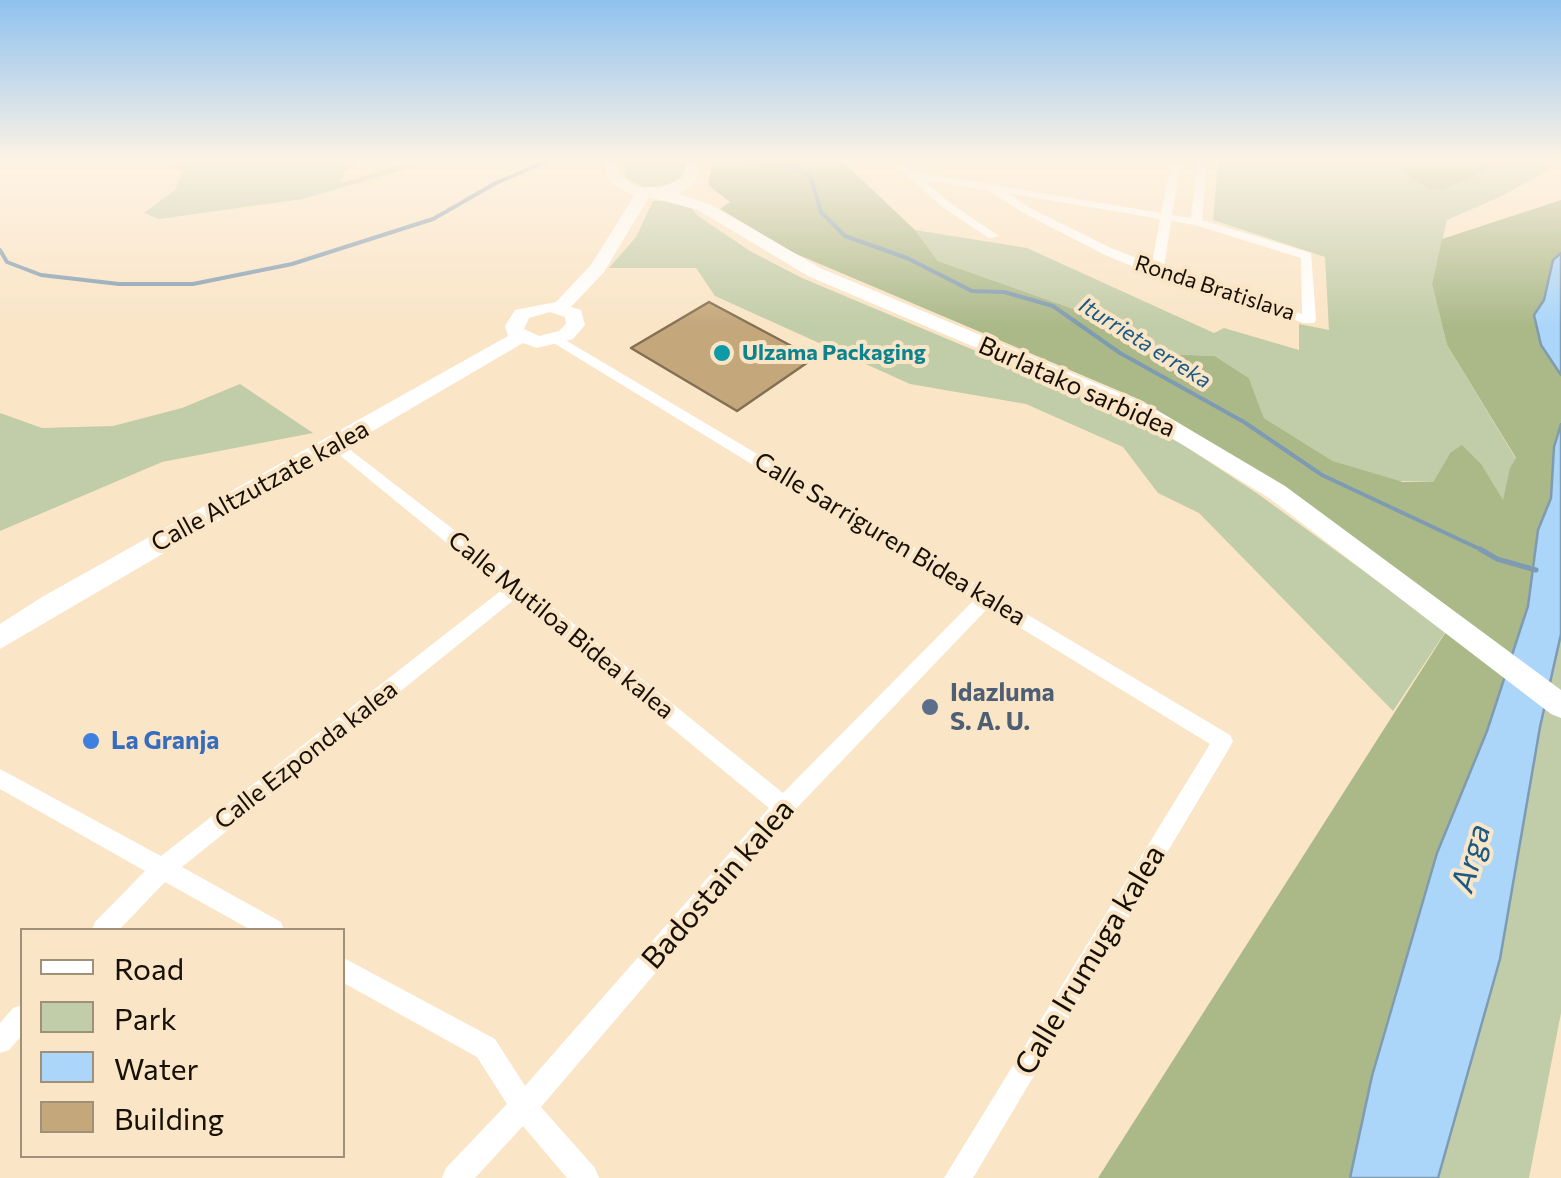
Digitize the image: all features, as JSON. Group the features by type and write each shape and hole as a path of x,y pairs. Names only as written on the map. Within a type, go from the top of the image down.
{"main road":[{"path":"520,336 537,342 557,339 576,325 574,314 561,307 598,268 635,216"},
{"name":"Burlatako sarbidea","path":"719,216 814,272 1143,411 1277,492 1561,697"},
{"name":"Burlatako sarbidea","path":"726,216 792,258 1151,408 1242,461 1440,609 1561,706"},
{"name":"Calle Altzutzate kalea","path":"0,638 50,604 520,336 514,326 522,314 541,307 561,307"}],"street":[{"path":"963,216 993,236"},
{"name":"Ronda Bratislava","path":"1038,216 1157,272 1309,320 1307,256 1196,222 1162,216"},
{"path":"1196,222 1197,216"},
{"path":"1157,272 1168,217"},
{"name":"Calle Sarriguren Bidea kalea","path":"557,339 1222,742"},
{"name":"Calle Mutiloa Bidea kalea","path":"336,444 518,588 784,808"},
{"name":"Calle Ezponda kalea","path":"106,928 162,868 518,588"},
{"name":"Badostain kalea","path":"456,1178 784,808 988,597"},
{"name":"Calle Irumuga kalea","path":"958,1178 1222,742"},
{"path":"0,778 269,928"},
{"path":"345,971 486,1048 523,1106 586,1178"},
{"path":"0,1041 20,1019"}],"green space":[{"path":"646,216 698,216 750,251 802,278 1100,403 1182,444 1258,494 1446,631 1393,711 1199,513 1158,493 1123,447 1026,404 910,384 715,296 696,268 609,268 636,237"},
{"path":"732,216 900,216 938,261 1119,325 1142,353 1215,356 1249,378 1264,418 1333,461 1403,482 1433,482 1450,453 1462,445 1482,465 1503,500 1516,458 1447,345 1432,284 1442,239 1512,216 1561,216 1561,253 1553,260 1544,300 1541,345 1561,375 1561,424 1554,447 1551,498 1538,530 1528,606 1487,731 1437,853 1372,1076 1350,1178 1098,1178 1456,616 1143,401 794,253"},
{"path":"1213,216 1456,216 1447,220 1432,284 1447,345 1516,459 1503,501 1482,465 1450,453 1433,482 1397,481 1333,461 1264,418 1249,378 1215,356 1142,353 1119,325 938,261 915,230 1027,248 1214,333 1224,328 1299,350 1299,324 1329,330 1325,257 1213,220"},
{"path":"240,384 313,433 162,462 0,531 0,413 42,428 113,426 182,408"},
{"path":"1561,634 1561,1013 1529,1178 1438,1178 1500,959 1540,727"}],"water":[{"path":"1561,253 1561,375 1541,345 1534,315 1544,300 1553,260"},
{"name":"Arga","path":"1561,424 1561,634 1540,727 1500,959 1438,1178 1350,1178 1372,1076 1437,853 1487,731 1528,606 1538,530 1551,498 1554,447"}],"building":[{"name":"Ulzama Packaging","path":"709,302 814,358 737,411 631,348"}],"waterway":[{"path":"0,250 7,262 41,275 119,284 193,284 292,264 438,216"},
{"name":"Iturrieta erreka","path":"825,216 845,236 907,258 972,291 1004,292 1053,306 1120,353 1244,422 1322,475 1481,550"},
{"name":"Iturrieta erreka","path":"1481,550 1497,559 1536,570"}],"place":[{"name":"Ulzama Packaging","path":"722,353"},
{"name":"Idazluma S. A. U.","path":"930,707"},
{"name":"La Granja","path":"91,741"}]}
